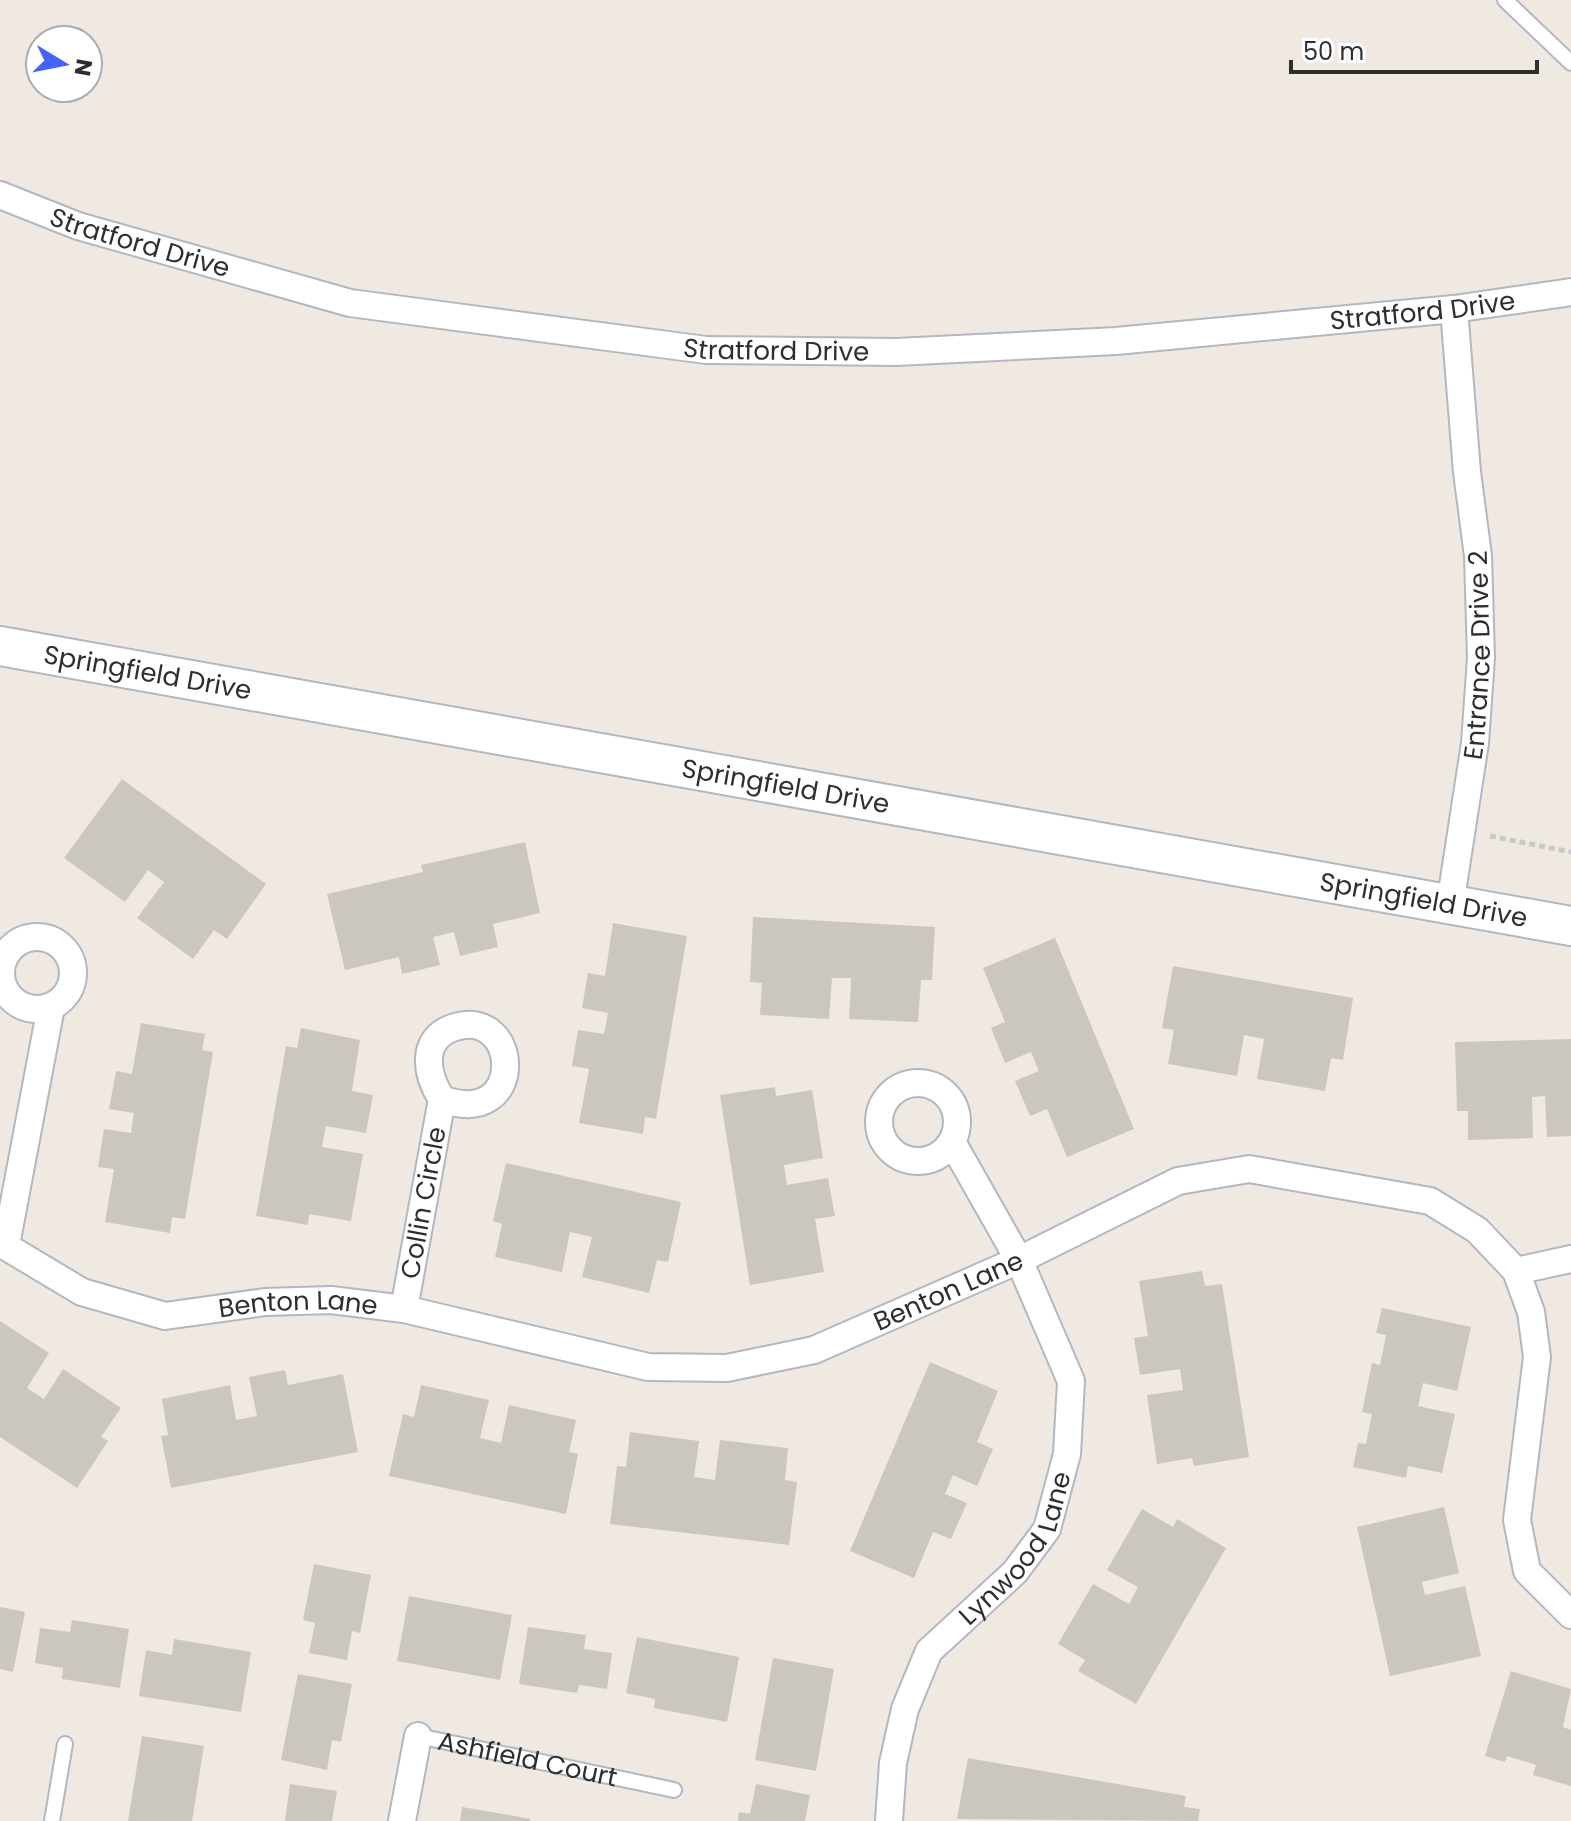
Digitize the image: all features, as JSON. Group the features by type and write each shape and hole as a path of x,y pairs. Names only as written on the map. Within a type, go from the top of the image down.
{"street":[{"name":"Stratford Drive","path":"0,195 78,226 350,303 706,350 896,352 1101,342 1454,309 1571,292"},
{"name":"Entrance Drive 2","path":"1450,905 1475,743 1481,658 1478,556 1467,472 1454,309"},
{"name":"Springfield Drive","path":"0,646 1571,926"},
{"path":"3,1244 51,1007"},
{"name":"Collin Circle","path":"404,1309 442,1099"},
{"name":"Lynwood Lane","path":"889,1821 893,1763 902,1723 929,1651 1015,1572 1047,1529 1067,1454 1071,1381 1019,1260 952,1142"},
{"name":"Benton Lane","path":"3,1244 82,1292 165,1316 265,1302 331,1300 404,1309 648,1367 727,1368 814,1350 1019,1260 1178,1181 1249,1169 1430,1201 1477,1230 1516,1271 1531,1312 1537,1357 1517,1520 1527,1571 1571,1615"},
{"path":"1516,1271 1571,1259"},
{"name":"Ashfield Court","path":"402,1821 418,1736"}],"lane":[{"path":"1505,0 1571,63"},
{"name":"Ashfield Court","path":"418,1736 674,1790"},
{"path":"52,1821 65,1744"}],"path":[{"path":"1462,830 1571,852"}],"building":[{"path":"122,779 266,884 227,939 214,930 193,959 137,918 164,882 148,870 125,902 64,858"},
{"path":"525,842 540,913 493,924 498,947 460,956 454,932 433,937 440,965 402,974 399,957 345,970 327,894 423,872 421,865"},
{"path":"753,917 935,927 932,980 921,980 918,1022 849,1019 851,978 832,978 829,1019 760,1015 762,983 750,982"},
{"path":"613,923 687,936 656,1119 645,1117 643,1134 579,1123 589,1069 572,1066 578,1030 604,1034 608,1013 582,1008 588,973 605,976"},
{"path":"1055,938 1134,1129 1067,1157 1047,1109 1030,1116 1015,1081 1039,1071 1031,1052 1005,1063 991,1028 1005,1022 983,968"},
{"path":"1173,966 1353,998 1343,1060 1331,1058 1325,1091 1257,1079 1264,1039 1244,1035 1237,1076 1168,1064 1174,1030 1162,1028"},
{"path":"141,1023 205,1034 202,1050 213,1052 185,1219 172,1217 170,1233 105,1222 114,1169 98,1167 104,1129 131,1133 134,1113 109,1109 116,1071 132,1074"},
{"path":"301,1028 360,1040 352,1091 373,1095 366,1133 326,1126 322,1147 363,1154 351,1221 309,1214 308,1225 256,1216 286,1046 297,1048"},
{"path":"1571,1039 1571,1136 1547,1137 1545,1096 1532,1097 1533,1138 1468,1140 1468,1111 1457,1111 1455,1042"},
{"path":"775,1087 776,1096 812,1090 823,1158 784,1165 787,1185 828,1178 835,1216 815,1219 824,1272 750,1285 720,1095"},
{"path":"506,1163 681,1202 668,1262 657,1260 649,1293 582,1277 592,1237 570,1232 562,1272 495,1257 502,1224 493,1221"},
{"path":"1202,1271 1205,1286 1222,1284 1249,1457 1194,1466 1192,1458 1157,1464 1147,1395 1183,1390 1180,1369 1140,1375 1134,1338 1148,1336 1139,1281"},
{"path":"1382,1308 1471,1327 1457,1391 1423,1383 1418,1406 1455,1414 1442,1473 1408,1466 1406,1478 1353,1467 1358,1443 1366,1444 1372,1414 1362,1412 1372,1363 1380,1365 1386,1335 1376,1333"},
{"path":"0,1321 49,1353 27,1388 44,1399 63,1369 121,1408 101,1437 108,1441 77,1488 0,1437"},
{"path":"930,1362 998,1391 977,1442 993,1449 977,1486 953,1475 945,1494 967,1503 951,1539 933,1532 914,1578 850,1551"},
{"path":"285,1370 288,1385 343,1374 358,1452 171,1488 161,1436 168,1435 162,1399 230,1385 236,1420 257,1416 249,1377"},
{"path":"421,1385 489,1400 480,1438 501,1443 509,1405 576,1420 569,1452 578,1454 566,1514 389,1476 403,1414 414,1417"},
{"path":"630,1432 699,1441 694,1477 715,1480 720,1440 788,1448 785,1480 797,1482 789,1545 610,1524 617,1466 626,1467"},
{"path":"1444,1507 1459,1573 1422,1582 1425,1595 1465,1586 1481,1656 1390,1676 1357,1527"},
{"path":"1142,1509 1173,1527 1177,1519 1226,1548 1136,1704 1078,1671 1085,1660 1058,1644 1093,1584 1129,1604 1138,1587 1107,1570"},
{"path":"314,1564 371,1575 360,1633 352,1631 347,1660 309,1653 315,1623 303,1620"},
{"path":"409,1596 512,1615 500,1680 397,1661"},
{"path":"0,1607 25,1612 13,1672 0,1669"},
{"path":"72,1620 129,1629 120,1688 62,1679 63,1668 35,1663 40,1628 70,1632"},
{"path":"528,1627 586,1635 584,1649 612,1653 607,1689 579,1685 577,1693 519,1684"},
{"path":"637,1637 739,1657 727,1722 654,1708 655,1699 626,1693"},
{"path":"174,1639 251,1652 241,1712 139,1696 146,1650 172,1655"},
{"path":"773,1658 834,1669 816,1771 755,1760"},
{"path":"1511,1671 1571,1689 1563,1727 1571,1730 1571,1786 1533,1775 1536,1765 1507,1756 1505,1762 1485,1756"},
{"path":"298,1674 352,1684 341,1742 332,1740 327,1770 281,1760"},
{"path":"142,1736 204,1746 192,1821 128,1821"},
{"path":"968,1758 1186,1796 1184,1807 1200,1809 1198,1821 957,1819"},
{"path":"290,1784 337,1791 332,1821 285,1821"},
{"path":"756,1784 810,1795 805,1821 738,1821 739,1812 750,1814"},
{"path":"462,1807 531,1819 460,1821"}]}
